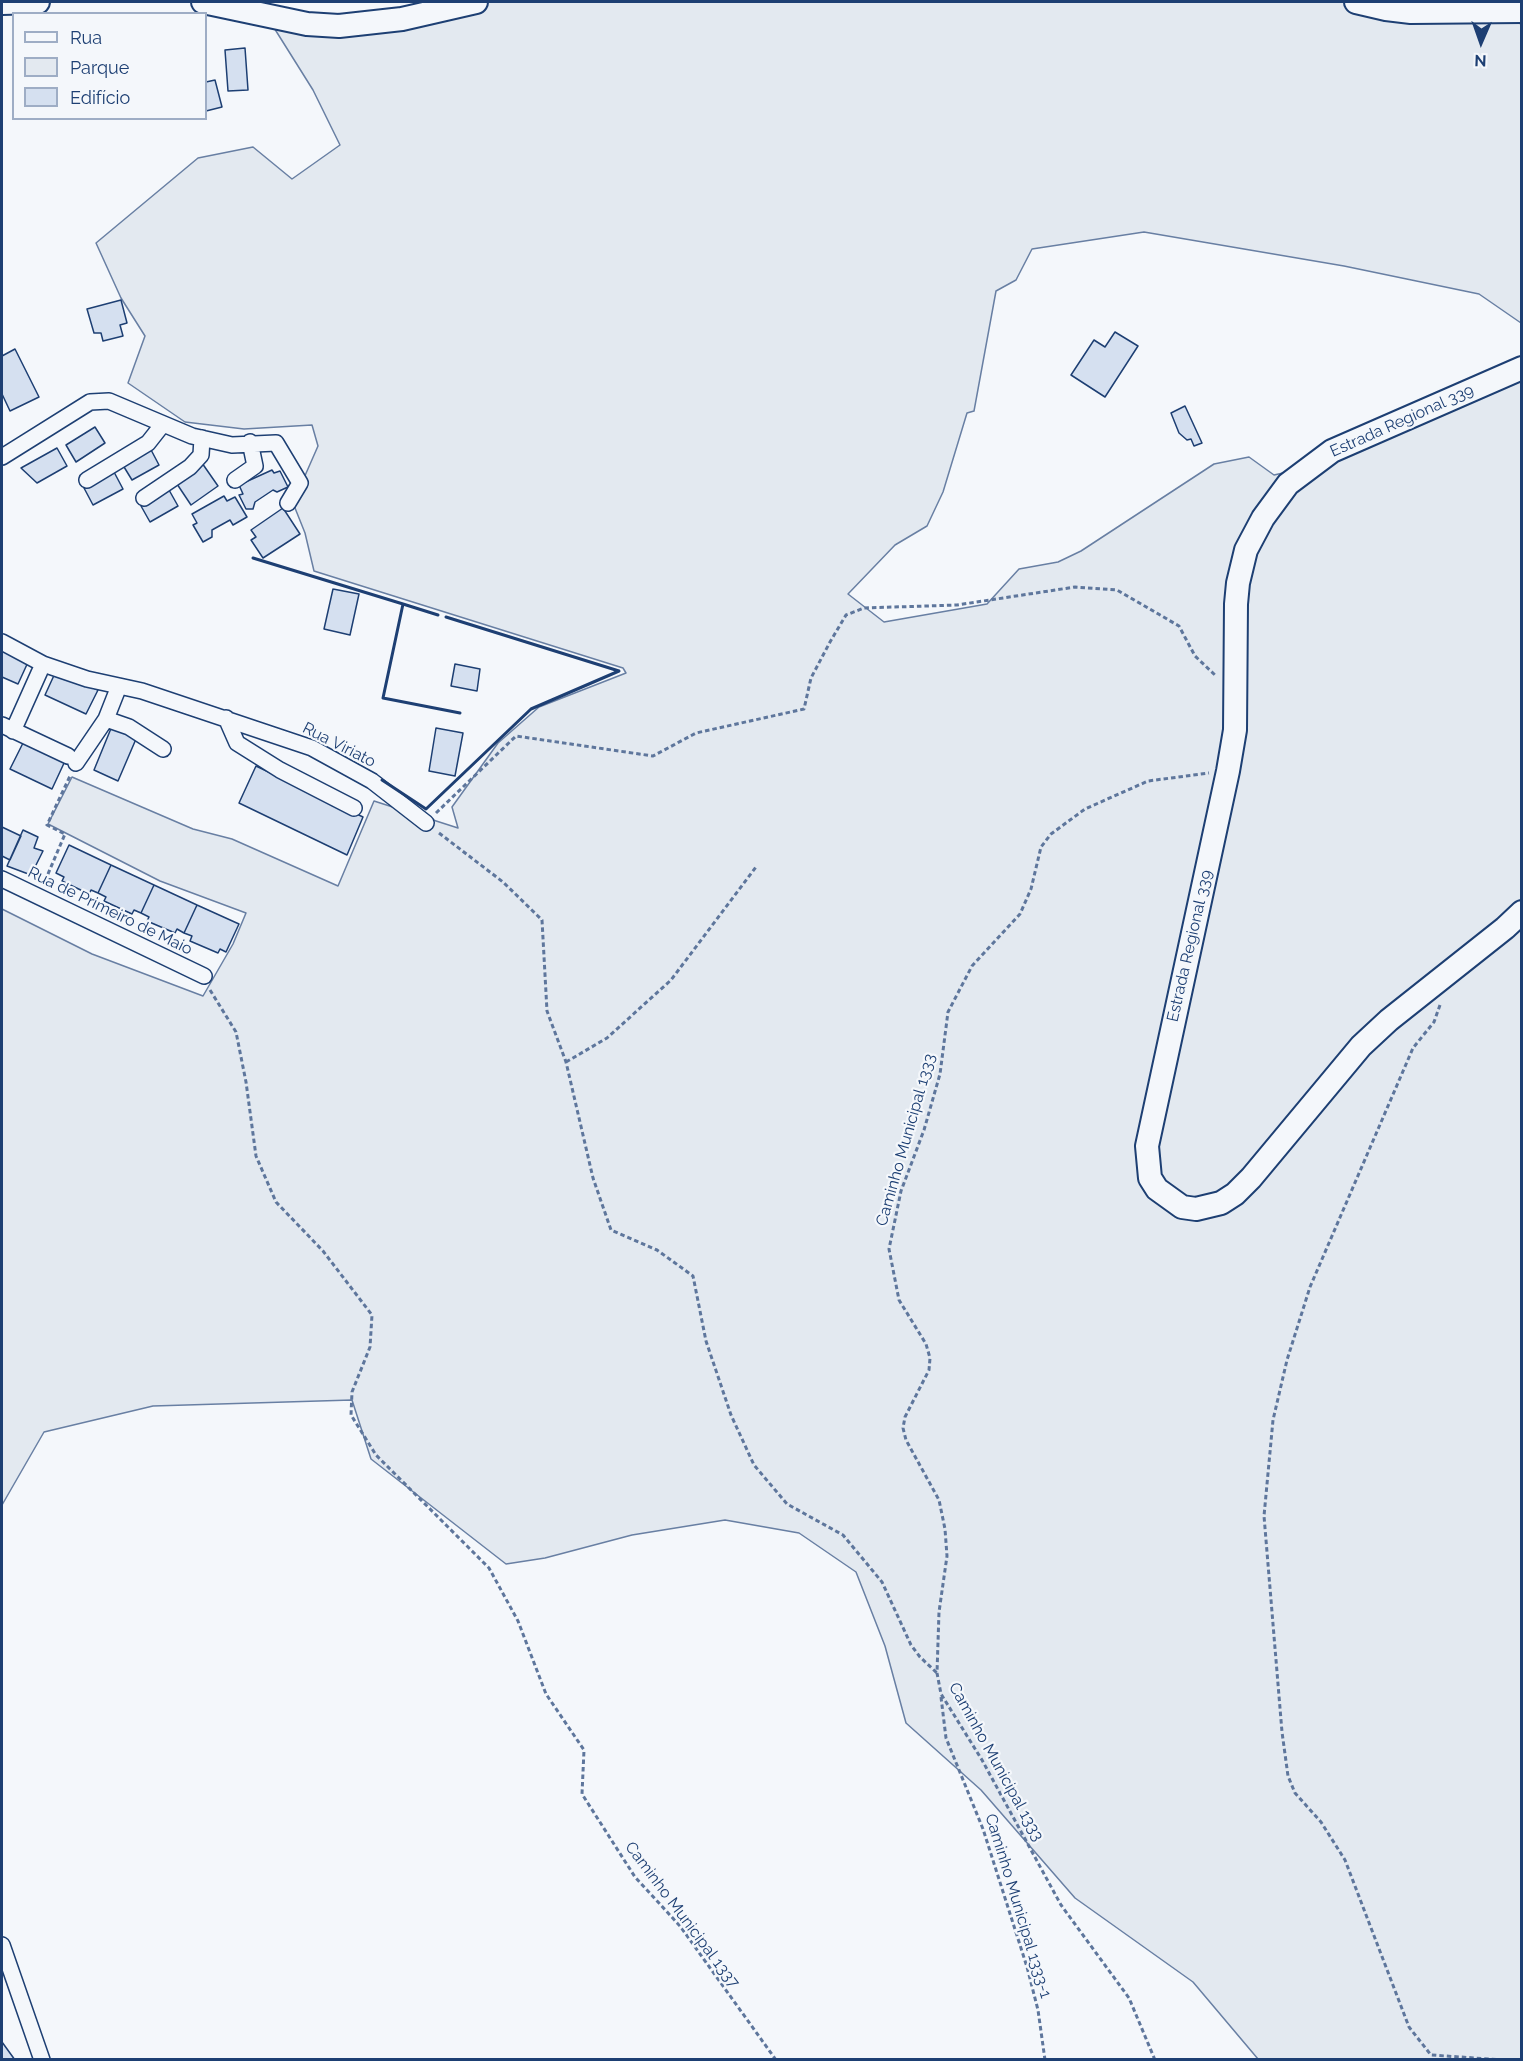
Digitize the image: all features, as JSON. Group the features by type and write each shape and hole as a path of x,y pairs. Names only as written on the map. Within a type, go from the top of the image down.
{"main road":[{"path":"2,3 38,2"},
{"path":"203,2 307,24 339,26 402,19 476,2"},
{"path":"1356,2 1411,12 1521,11"},
{"name":"Estrada Regional 339","path":"1521,368 1355,439 1315,462 1288,484 1263,518 1241,564 1236,604 1235,730 1146,1146 1146,1163 1150,1178 1157,1189 1175,1203 1196,1209 1221,1203 1235,1194 1251,1178 1361,1046 1389,1020 1505,928 1521,912"}],"street":[{"path":"2,457 90,402 109,401 202,438 232,445 250,442 276,443 300,483 288,503"},
{"path":"87,480 148,443 163,424"},
{"path":"144,498 190,467 201,455 202,438"},
{"path":"236,480 255,466 250,442"},
{"name":"Rua Viriato","path":"2,642 43,664 142,691 312,748 372,781 426,823"},
{"path":"43,664 7,728 72,760 106,720 119,686"},
{"path":"226,718 237,743 280,770 354,808"},
{"path":"106,720 129,727 163,749"},
{"name":"Rua de Primeiro de Maio","path":"2,879 204,976"},
{"path":"2,1945 42,2060"}],"path":[{"path":"937,1673 911,1645 882,1582 843,1535 787,1504 754,1465 731,1415 706,1341 693,1276 657,1250 611,1230 593,1178 566,1062 547,1011 542,920 503,882 426,823 516,736 653,756 696,733 804,709 811,678 846,615 864,608 957,605 1075,587 1117,590 1179,626 1196,656 1236,695"},
{"path":"38,896 65,834 47,825 72,760"},
{"name":"Caminho Municipal 1333","path":"1155,2060 1129,1998 1061,1905 982,1760 941,1694 937,1673 939,1612 947,1556 945,1529 939,1500 906,1440 903,1428 905,1416 929,1370 930,1358 926,1344 899,1299 890,1249 901,1191 924,1130 940,1074 948,1012 972,966 1020,914 1031,889 1041,847 1051,834 1085,809 1148,781 1228,771"},
{"path":"566,1062 607,1038 671,980 756,867"},
{"name":"Caminho Municipal 1337","path":"204,976 214,1001 236,1032 246,1082 256,1156 276,1202 323,1251 372,1314 370,1347 352,1392 351,1415 376,1455 489,1568 519,1621 546,1694 584,1750 582,1794 635,1877 680,1926 776,2060"},
{"path":"1440,981 1443,997 1434,1022 1413,1048 1310,1287 1287,1360 1273,1420 1264,1516 1288,1776 1295,1793 1321,1822 1345,1860 1409,2027 1431,2057 1504,2060"},
{"name":"Caminho Municipal 1333-1","path":"941,1694 946,1738 983,1829 1027,1967 1038,2010 1045,2060"}],"green space":[{"path":"447,2 1512,2 1512,13 1522,26 1521,323 1479,294 1344,266 1144,232 1032,249 1016,280 996,291 974,411 967,413 943,492 927,526 895,545 848,594 884,622 987,604 1019,569 1058,562 1081,551 1214,464 1249,457 1274,475 1292,471 1521,364 1521,2059 1258,2059 1193,1982 1075,1898 981,1790 906,1723 885,1646 856,1572 799,1533 725,1520 632,1535 545,1558 506,1564 371,1459 352,1400 153,1406 44,1432 2,1505 2,909 92,954 203,996 233,944 246,913 160,881 48,824 72,777 193,829 232,839 338,886 374,801 458,828 452,807 498,743 539,707 626,673 623,668 314,571 305,533 293,503 318,446 312,425 244,429 185,422 128,383 145,336 121,298 96,243 198,158 253,147 292,179 340,145 313,90 271,23 391,16"}],"building":[{"path":"245,48 248,90 228,91 225,50"},
{"path":"215,80 222,107 207,111 207,82"},
{"path":"121,300 127,323 120,325 123,336 103,341 101,333 94,333 87,309"},
{"path":"1115,332 1138,346 1105,397 1071,375 1094,340 1105,347"},
{"path":"15,349 39,397 10,411 2,394 2,356"},
{"path":"1185,406 1202,443 1194,446 1191,439 1187,440 1179,433 1171,413"},
{"path":"95,427 105,443 76,462 66,445"},
{"path":"149,446 159,465 132,480 121,462"},
{"path":"57,448 67,466 37,483 21,468"},
{"path":"202,463 218,486 191,505 175,481"},
{"path":"272,470 274,473 280,471 288,487 277,492 273,490 255,502 253,509 246,509 239,495 243,494 239,485"},
{"path":"114,472 123,489 93,505 84,488"},
{"path":"169,490 178,506 150,522 141,506"},
{"path":"224,496 227,501 235,497 247,517 233,525 230,520 212,530 212,537 203,542 193,525 197,523 192,514"},
{"path":"283,508 300,534 263,558 251,540 256,537 251,530"},
{"path":"333,589 359,594 350,635 324,629"},
{"path":"2,648 29,660 18,684 2,677"},
{"path":"455,664 480,669 477,691 451,686"},
{"path":"56,671 98,690 86,714 45,695"},
{"path":"112,726 136,739 118,781 94,770"},
{"path":"436,728 463,733 455,776 429,771"},
{"path":"24,741 65,761 52,789 10,769"},
{"path":"256,766 363,817 347,855 239,803"},
{"path":"2,827 21,836 10,860 2,856"},
{"path":"23,830 38,837 34,848 43,851 31,875 7,866"},
{"path":"69,845 111,865 98,893 91,890 89,894 62,881 64,877 56,873"},
{"path":"111,865 154,885 141,913 134,910 132,914 104,901 106,897 98,893"},
{"path":"154,885 197,905 184,933 177,929 175,933 147,921 149,917 141,913"},
{"path":"197,905 239,924 226,952 220,949 218,953 190,941 192,936 184,933"},
{"path":"2,2042 15,2060 2,2060"}],"wall":[{"path":"253,558 403,604"},
{"path":"438,615 403,604 383,698 460,713"},
{"path":"382,780 426,809 531,709 619,671 446,617"}]}
